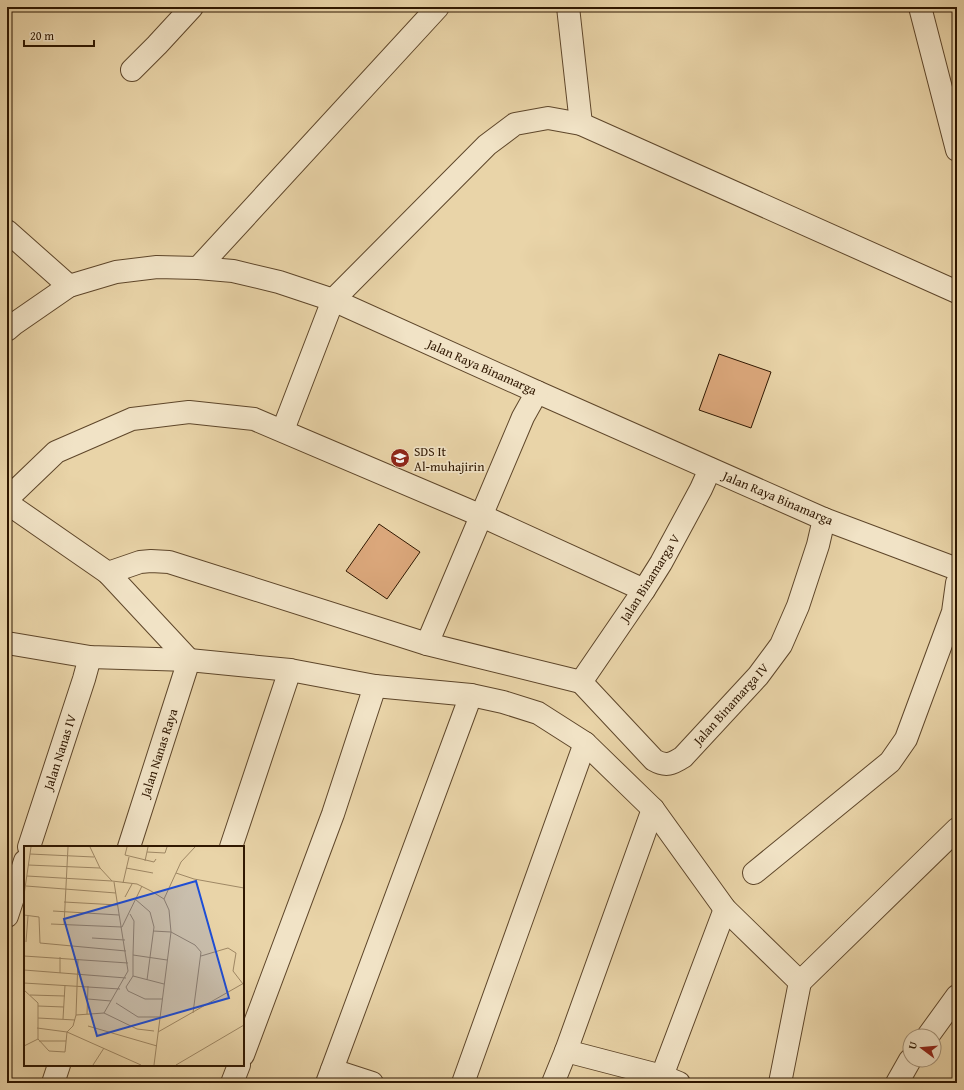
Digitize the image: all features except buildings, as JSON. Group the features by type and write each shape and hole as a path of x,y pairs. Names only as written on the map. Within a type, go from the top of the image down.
{"street":[{"path":"132,70 192,7"},
{"path":"198,268 438,7"},
{"path":"568,7 581,124"},
{"path":"920,7 957,150"},
{"path":"283,430 333,300 487,145 515,124 548,118 581,124 957,292"},
{"path":"7,231 69,286"},
{"name":"Jalan Raya Binamarga","path":"7,330 69,286 116,272 157,267 198,268 233,271 279,282 333,300 824,519 957,569"},
{"path":"427,644 523,418 537,392"},
{"path":"7,499 56,452 132,419 189,412 254,418 482,516 644,590"},
{"name":"Jalan Binamarga V","path":"582,682 661,563 701,489 710,468"},
{"path":"7,503 108,573 189,660"},
{"name":"Jalan Binamarga IV","path":"582,682 654,760 667,765 683,757 758,676 781,645 798,606 818,545 824,519"},
{"path":"108,573 140,562 151,560 169,562 427,644 582,682"},
{"path":"754,873 890,762 906,739 953,612 957,582"},
{"path":"8,647 90,657 189,660 290,670 375,686 471,695 503,702 538,713 585,743 653,809 725,909 800,982"},
{"name":"Jalan Nanas IV","path":"29,846 90,657"},
{"name":"Jalan Nanas Raya","path":"129,846 189,660"},
{"path":"231,846 290,670"},
{"path":"244,1052 333,814 375,686"},
{"path":"372,1083 330,1076 471,695"},
{"path":"463,1083 585,743"},
{"path":"553,1083 566,1051 653,809"},
{"path":"780,1083 800,982 957,829"},
{"path":"7,916 24,864"},
{"path":"566,1051 671,1080 725,909"},
{"path":"934,1028 957,996"},
{"path":"53,1083 59,1066"},
{"path":"232,1083 239,1066"},
{"path":"897,1083 905,1068"}],"place":[{"name":"SDS It Al-muhajirin","path":"400,458"}]}
